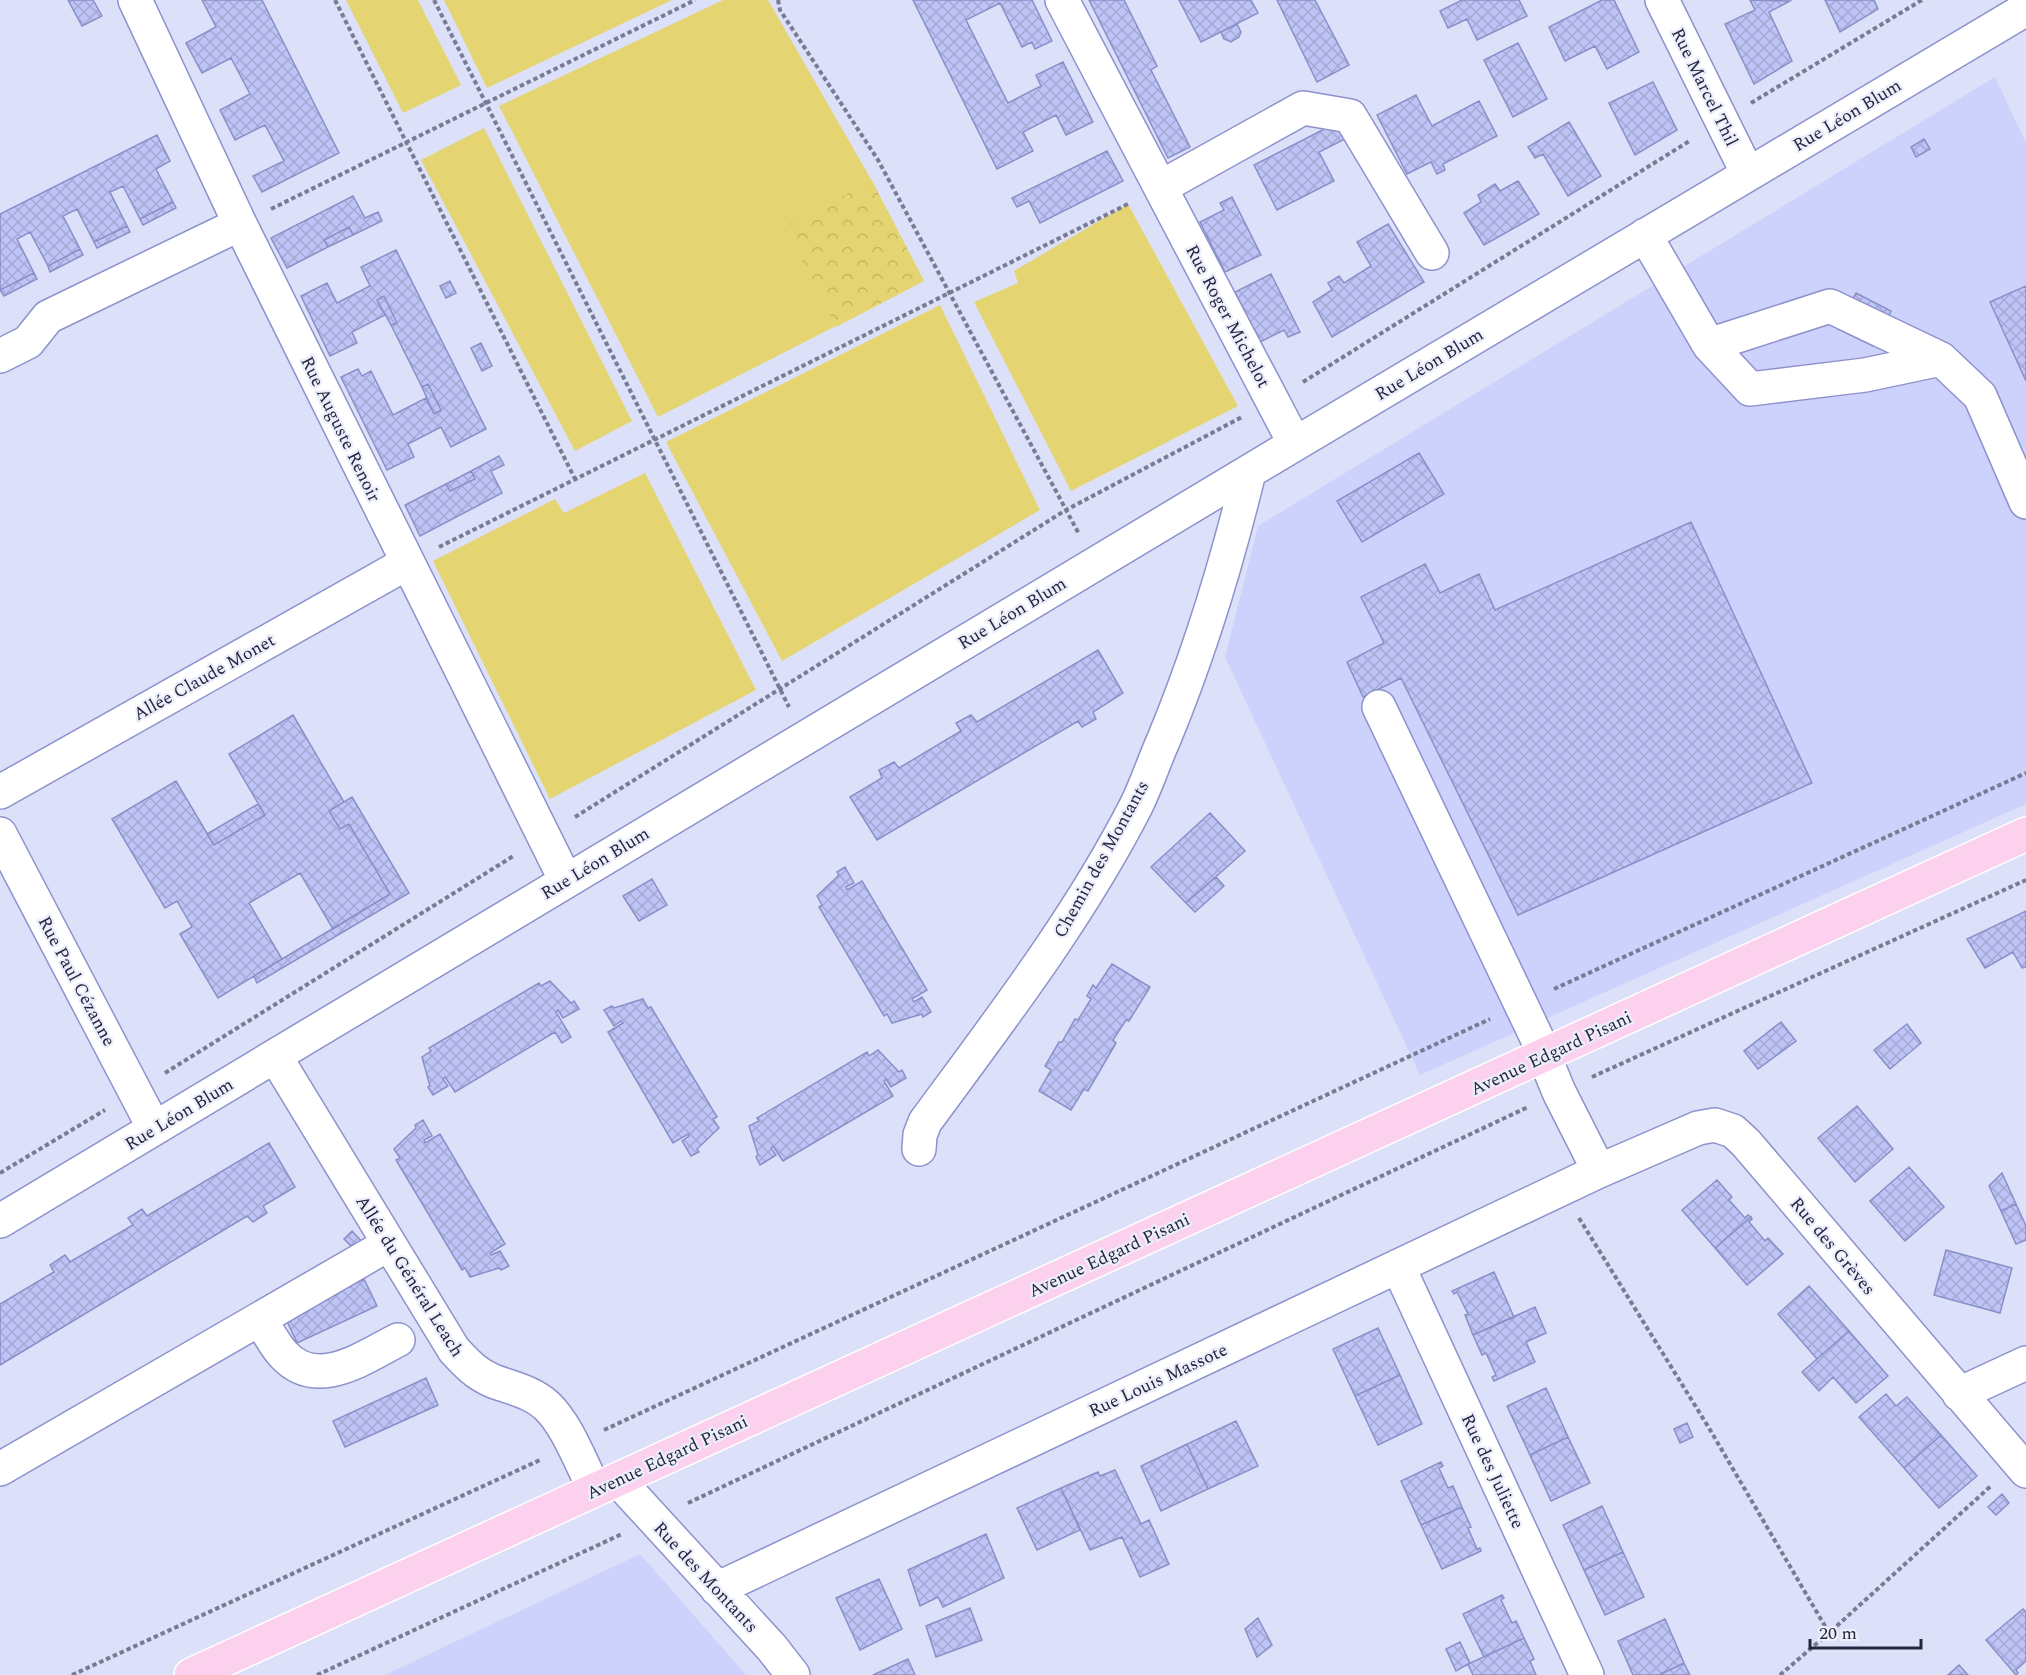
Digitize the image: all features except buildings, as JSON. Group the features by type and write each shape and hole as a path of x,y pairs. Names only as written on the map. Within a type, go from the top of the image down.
{"main road":[{"name":"Avenue Edgard Pisani","path":"191,1675 2026,834"}],"street":[{"name":"Rue Auguste Renoir","path":"135,0 240,224 566,881"},
{"name":"Rue Roger Michelot","path":"1062,0 1295,444"},
{"name":"Rue Marcel Thil","path":"1662,0 1748,174"},
{"name":"Rue Léon Blum","path":"0,1221 1295,444 2026,9"},
{"path":"1161,187 1303,108 1350,116 1432,253"},
{"path":"0,356 28,342 48,317 240,224"},
{"path":"1645,235 1709,345 1750,389 1864,375 1941,359"},
{"path":"1709,345 1830,306 1941,359 1980,396 2026,502"},
{"name":"Chemin des Montants","path":"920,1149 920,1135 926,1122 1054,944 1089,888 1136,804 1182,694 1209,616 1234,536 1249,472"},
{"name":"Allée Claude Monet","path":"0,792 407,563"},
{"path":"1378,707 1545,1056 1559,1092 1599,1171"},
{"name":"Rue Paul Cézanne","path":"0,834 154,1128"},
{"name":"Allée du Général Leach","path":"275,1056 454,1350 471,1369 491,1380 528,1393 546,1406 561,1422 572,1445 606,1485"},
{"name":"Rue des Grèves","path":"1599,1171 1698,1128 1715,1125 1733,1131 1746,1143 2022,1467"},
{"name":"Rue Louis Massote","path":"717,1589 1599,1171"},
{"path":"0,1469 389,1245"},
{"name":"Rue des Juliette","path":"1398,1266 1587,1675"},
{"path":"260,1319 284,1355 300,1366 319,1372 340,1369 398,1340"},
{"path":"1959,1394 2026,1363"},
{"name":"Rue des Montants","path":"606,1485 653,1520 772,1648 793,1675"}],"path":[{"path":"335,0 575,479"},
{"path":"434,0 804,738"},
{"path":"240,224 695,0"},
{"path":"777,0 780,10 878,160 1095,564"},
{"path":"0,1173 1066,510 1272,401 1721,121 1922,0"},
{"path":"407,563 1161,187"},
{"path":"72,1675 2026,773"},
{"path":"317,1675 653,1520 1559,1092 2026,880"},
{"path":"1562,1189 1709,1428 1829,1633"},
{"path":"1780,1675 2022,1467"}],"shaded area":[{"path":"1995,77 2026,143 2026,804 1420,1075 1225,657 1258,526"},
{"path":"640,1554 746,1675 385,1675"}],"green space":[{"path":"346,0 418,0 461,85 403,113"},
{"path":"444,0 672,0 487,88"},
{"path":"723,0 768,0 872,181 924,281 658,417 499,106"},
{"path":"484,128 632,421 575,451 421,160"},
{"path":"872,181 924,281 836,327 784,227"},
{"path":"1128,204 1238,406 1071,491 974,302 1018,283 1014,271"},
{"path":"940,305 1040,510 782,661 666,442"},
{"path":"645,473 756,690 550,799 433,561 555,499 564,513"}]}
